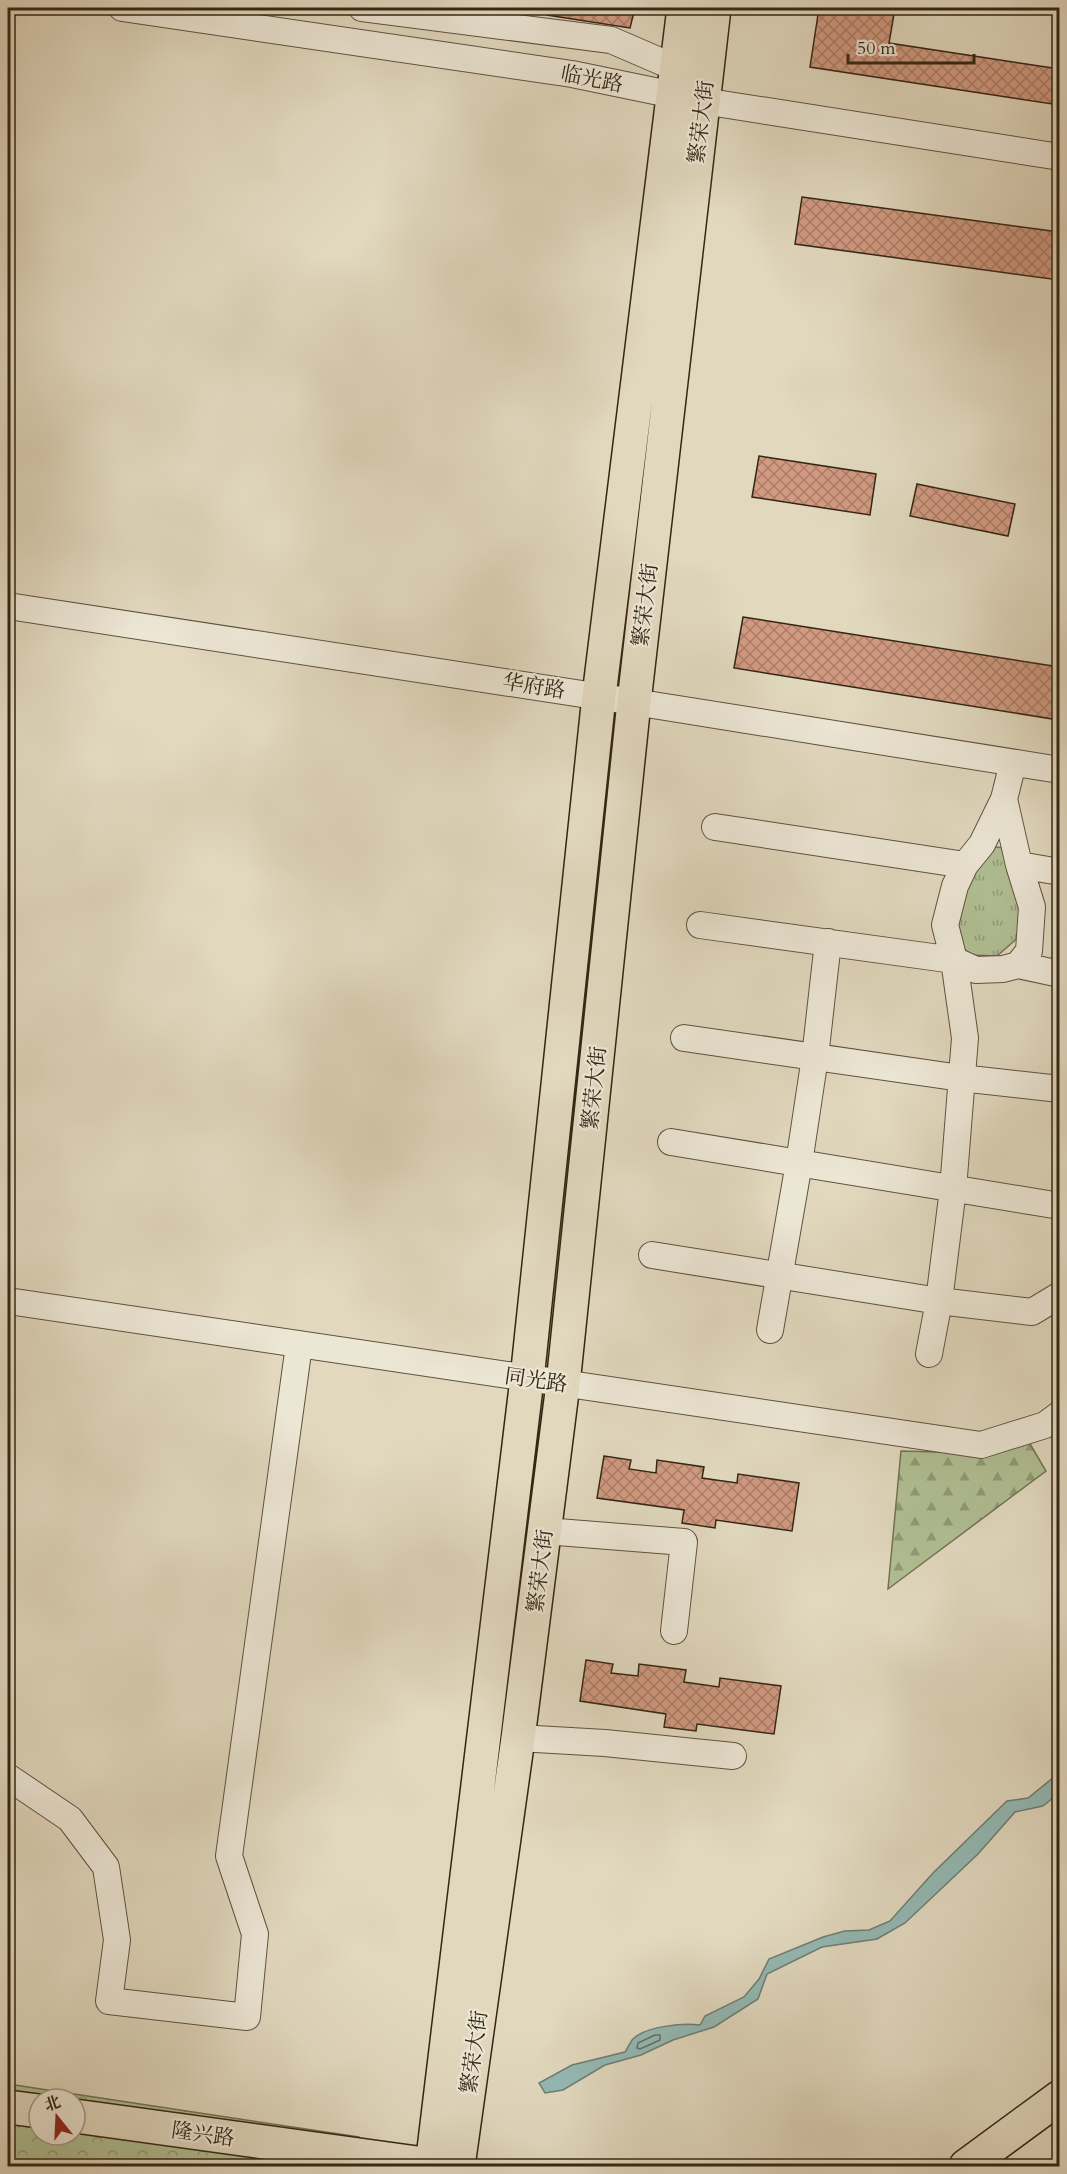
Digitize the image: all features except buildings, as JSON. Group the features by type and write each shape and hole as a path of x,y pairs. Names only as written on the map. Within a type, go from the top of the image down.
{"main road":[{"name":"繁荣大街","path":"440,2166 518,1738 563,1384 634,702 684,88 684,8"},
{"name":"繁荣大街","path":"440,2166 527,1379 599,696 684,88 714,8"},
{"path":"966,2166 1059,2097"},
{"path":"8,2107 27,2109"},
{"name":"隆兴路","path":"87,2118 440,2166"}],"street":[{"name":"临光路","path":"122,8 572,74 684,88 1059,157"},
{"path":"362,8 611,39 684,88"},
{"name":"华府路","path":"8,606 599,696 1059,770"},
{"path":"929,1354 939,1301 953,1189 965,1038 954,960 945,925 955,886 965,865 981,844 1004,798 1013,763"},
{"path":"1004,798 1019,865 1032,907 1029,951 1017,965"},
{"path":"716,827 965,865"},
{"path":"1019,865 1059,872"},
{"path":"700,925 954,960 976,970 1003,969 1017,965 1059,974"},
{"path":"770,1330 815,1057 828,942"},
{"path":"684,1038 961,1078 1059,1089"},
{"path":"671,1142 1059,1206"},
{"path":"652,1255 939,1301 1032,1312 1059,1295"},
{"name":"同光路","path":"8,1302 981,1445 1045,1425 1059,1414"},
{"path":"8,1777 70,1819 106,1867 117,1941 110,2001 247,2017 255,1934 229,1856 299,1345"},
{"path":"545,1531 684,1542 674,1631"},
{"path":"518,1738 605,1743 733,1756"}],"green space":[{"path":"988,846 1012,849 1020,904 1021,935 997,956 969,955 952,932 965,891"},
{"path":"1026,1437 1046,1471 888,1589 901,1451 975,1453"},
{"path":"8,2084 28,2087 27,2147 87,2147 87,2096 359,2137 371,2166 8,2166"}],"water":[{"path":"1059,1773 1059,1793 1043,1806 1015,1812 978,1854 905,1923 877,1939 822,1947 767,1974 758,1999 714,2027 673,2040 641,2055 605,2065 563,2090 545,2093 539,2083 572,2065 625,2052 633,2039 647,2031 675,2025 700,2025 705,2016 744,1997 759,1979 769,1959 823,1937 845,1931 869,1930 890,1921 933,1873 1007,1801 1028,1798"}]}
